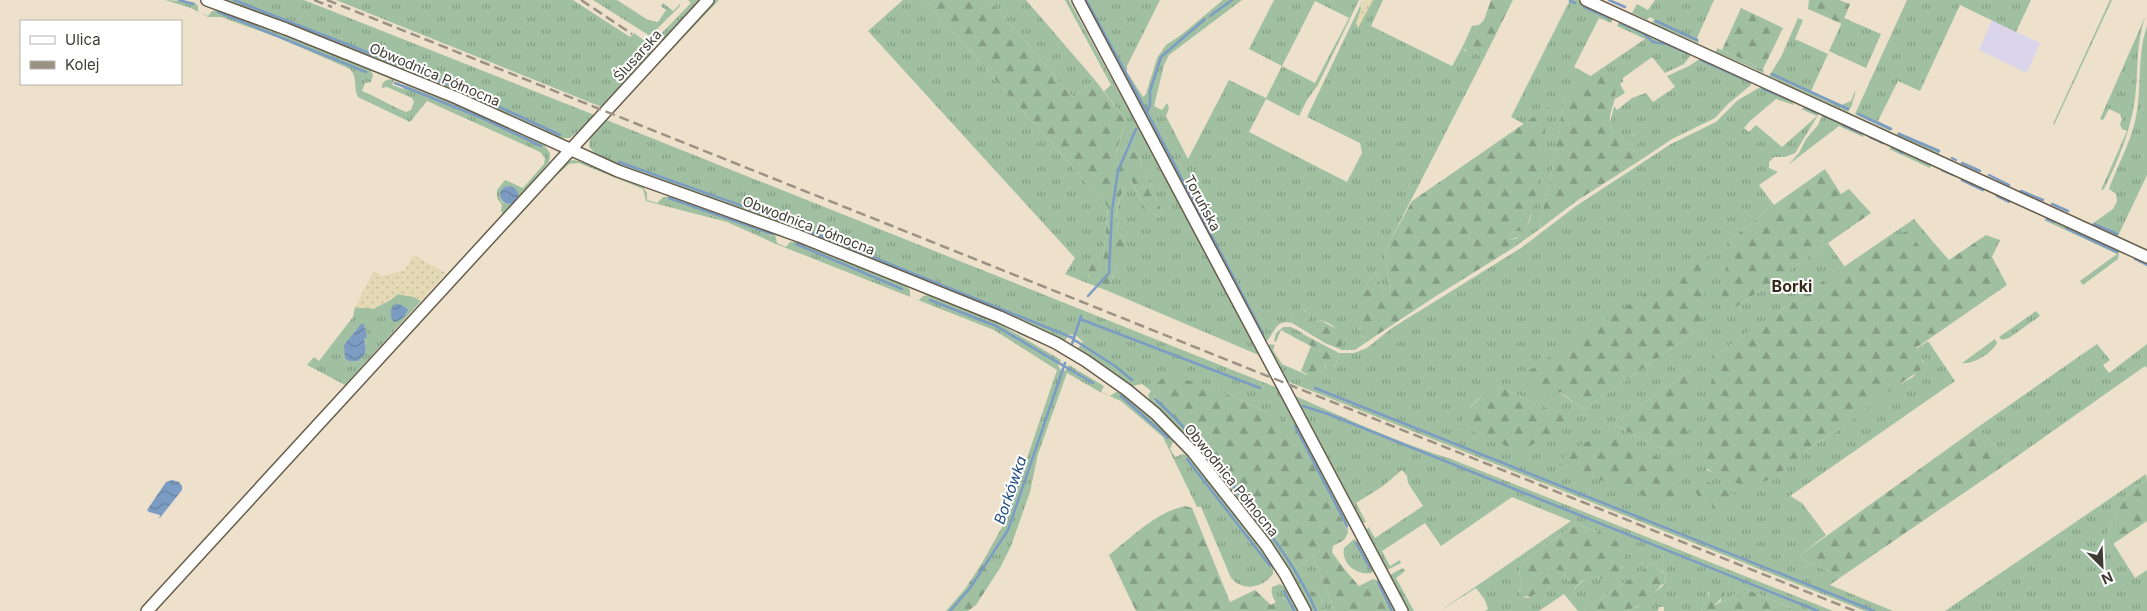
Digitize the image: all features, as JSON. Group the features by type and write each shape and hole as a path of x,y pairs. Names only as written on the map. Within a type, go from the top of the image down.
{"street":[{"name":"Obwodnica Północna","path":"207,0 271,23 458,98 570,150 642,180 773,226 992,314 1037,334 1086,361 1144,404 1193,452 1266,545 1285,574 1305,611"},
{"name":"Ślusarska","path":"147,611 708,0"},
{"name":"Toruńska","path":"1078,0 1402,611"},
{"path":"1586,0 2147,257"}],"shaded area":[{"path":"1992,20 2040,43 2027,73 1979,50"}],"green space":[{"path":"165,0 194,2 198,6 198,12"},
{"path":"226,0 304,0 597,116 585,128 583,127 570,138 558,138 409,71 410,66 407,65 405,70"},
{"path":"336,0 573,0 630,37 634,33 649,44 653,52 604,108"},
{"path":"593,0 617,0 648,20 658,22 666,10 661,6 663,3 673,11 680,4 680,6 650,36"},
{"path":"688,0 704,0 662,41 659,36 691,3"},
{"path":"713,0 719,0 623,101 621,100"},
{"path":"903,0 925,0 1108,207 1103,260 1089,272 1087,283 1065,274 1075,258 868,31"},
{"path":"925,0 989,0 1073,97 1095,80 1126,121 1116,153 1123,151 1132,137 1140,135 1134,147 1163,214 1159,217 1149,210 1131,180 1127,184 1119,202 1117,222 1128,253 1118,264 1108,291 1087,283 1089,272 1087,263 1103,260 1108,207"},
{"path":"989,0 1026,0 1095,80 1073,97"},
{"path":"1065,0 1069,0 1261,356 1108,291 1118,262 1128,249 1119,230 1117,215 1121,195 1130,179 1149,210 1159,217 1163,214 1134,147 1132,137 1123,151 1116,154 1126,121 1104,91 1111,85"},
{"path":"1082,0 1160,0 1127,66 1127,72 1143,97 1146,94 1157,58 1166,45 1223,0 1242,0 1169,55 1164,65 1154,106 1162,110 1167,103 1169,108 1166,116 1188,159 1229,80 1266,98 1282,66 1249,49 1274,0 1359,0 1318,85 1307,100 1299,116 1266,99 1249,132 1347,182 1362,153 1360,143 1307,117 1360,6 1364,16 1373,0 1383,0 1371,26 1452,66 1462,48 1468,53 1480,52 1483,60 1389,243 1385,255 1390,289 1388,294 1383,294 1376,272 1368,281 1358,306 1360,334 1368,341 1355,350 1342,350 1340,336 1336,329 1323,321 1311,322 1305,310 1293,313 1292,323 1286,322 1278,325 1265,342","holes":["1315,1 1349,18 1315,83 1282,66"]},
{"path":"1491,0 1513,0 1483,60 1479,56 1480,52 1475,52 1469,56 1466,50 1462,48 1472,26 1479,25 1484,20"},
{"path":"1570,0 1578,0 1614,16 1611,23 1599,18 1574,67 1591,76 1565,95 1551,175 1540,223 1541,228 1513,248 1518,237 1510,240 1509,236 1515,231 1523,231 1530,220 1548,108 1524,124 1511,117"},
{"path":"1655,0 1714,0 1697,38 1699,40 1698,43 1652,23 1654,19 1649,17 1648,20 1632,13 1637,4 1648,10"},
{"path":"1809,0 1839,0 1850,4 1842,24 1808,9"},
{"path":"1907,0 2031,0 2016,32 1960,5 1920,91 1898,81 1878,121 1892,128 1890,131 1855,114"},
{"path":"2110,0 2112,0 2054,125 2053,124"},
{"path":"1741,8 1783,28 1763,69 1722,50"},
{"path":"219,10 367,68 373,75 371,82 365,83 362,91 406,112 411,110 414,102 412,98 387,87 382,88 385,81 394,80 392,85 403,89 405,85 484,116 544,145 550,153 549,162 505,216 501,211 502,205 497,198 497,190 505,180 523,188 544,164 545,158 540,152 427,101 410,122 358,97 354,75 350,69 279,38 221,17 208,17 200,13 208,16 212,11","holes":["508,186 515,190 517,195 514,202 507,204 502,202 500,194 504,189"]},
{"path":"2146,15 2140,36 2135,98 2130,122 2123,145 2114,167 2104,189 2101,190 2127,131 2122,129 2120,114 2109,109 2103,120 2100,119"},
{"path":"1798,18 1803,20 1795,39 1828,54 1811,91 1841,105 1851,101 1856,89 1848,112 1769,76 1781,57"},
{"path":"1844,18 1881,34 1866,68 1829,51"},
{"path":"1621,19 1690,53 1690,56 1684,64 1665,73 1652,57 1623,78 1623,82 1620,84 1625,93 1615,99 1616,92 1595,73 1645,39 1617,26"},
{"path":"2147,26 2147,175 2118,236 2092,224 2113,209 2117,201 2116,194 2109,189 2134,126 2139,94 2142,48"},
{"path":"1717,48 1763,69 1764,73 1716,52"},
{"path":"1701,58 1751,81 1751,85 1728,104 1715,118 1672,139 1636,163 1636,151 1628,149 1630,142 1639,142 1635,134 1622,137 1611,131 1610,123 1614,106 1617,110 1632,98 1646,93 1653,102 1675,87 1667,76"},
{"path":"1605,72 1615,86 1616,93 1610,116 1611,131 1615,133 1620,130 1622,137 1627,134 1638,135 1640,144 1630,142 1628,145 1628,149 1636,151 1636,163 1578,200 1541,228 1540,223 1551,175 1565,94 1595,73"},
{"path":"1762,86 1791,99 1794,105 1776,99 1744,128 1749,132 1756,125 1782,147 1817,116 1801,109 1808,107 1817,111 1818,115 1795,153 1785,157 1774,157 1769,162 1769,168 1778,172 1759,185 1774,205 1730,240 1732,310 1828,243 1845,267 1715,355 1707,470 1743,484 1763,482 1780,472 1812,446 1838,430 1896,386 1913,377 1924,362 1916,349 1928,341 1955,381 1790,496 1802,503 1826,535 1800,555 1802,559 1841,577 1830,585 1893,611 1865,611 1284,380 1268,347 1270,344 1275,345 1273,350 1282,364 1307,375 1325,363 1326,370 1335,368 1339,353 1354,353 1367,348 1392,328 1521,248 1576,206 1671,144 1716,122 1738,100","holes":["1700,328 1584,410 1559,392","1690,371 1675,455 1614,425","1500,387 1571,420 1470,407 1478,399"]},
{"path":"1548,107 1540,173 1532,210 1523,231 1515,231 1509,236 1510,240 1519,238 1513,248 1368,341 1360,334 1357,306 1368,281 1376,272 1383,293 1388,293 1390,289 1385,255 1389,243 1412,201"},
{"path":"1824,112 1865,131 1863,137 1839,126 1788,165 1799,153 1806,139 1818,125"},
{"path":"604,119 1280,389 1346,513 1348,533 1292,425 1200,383 1153,388 1155,397 1153,400 1156,402 1158,400 1165,405 1218,462 1267,524 1296,567 1313,556 1335,611 1325,611 1318,591 1310,592 1318,611 1311,611 1287,567 1259,526 1208,461 1186,436 1150,401 1148,395 1151,391 1142,384 1132,386 1078,348 1083,342 1077,336 1069,334 1065,341 1021,320 801,230 619,165 597,155 589,147 590,137"},
{"path":"1898,132 1940,150 1939,154 1897,135"},
{"path":"1894,144 1931,163 1930,168 1889,149"},
{"path":"572,160 643,187 647,193 647,200 657,203 663,197 670,197 770,232 769,235 772,236 774,233 777,243 786,247 790,242 797,241 906,286 910,290 910,297 776,244 727,222 646,201 643,189 579,163 569,164 549,182"},
{"path":"1825,169 1841,194 1849,189 1871,213 1732,310 1720,310 1730,240 1774,205"},
{"path":"2048,217 2120,248 2118,259 2083,285 2080,281 2117,254 2044,220"},
{"path":"1914,219 1934,243 1922,251 1894,236 1886,238"},
{"path":"1908,231 1922,250 1934,243 1949,260 1986,235 2000,240 1992,257 2007,285 1916,348 1925,366 1838,430 1812,446 1779,474 1764,482 1749,485 1718,476 1705,467 1700,462 1715,355 1886,238"},
{"path":"1710,251 1700,328 1584,410 1560,392 1551,397 1526,386 1521,376"},
{"path":"398,294 414,297 421,301 345,385 307,365 314,357 319,361 353,317 355,307 373,308","holes":["364,324 367,337 364,338 366,351 363,356 358,361 349,361 350,344 355,330"]},
{"path":"929,295 998,323 1061,360 1058,365 1060,369 1065,371 1069,365 1104,386 1101,392 1110,396 1116,392 1122,393 1170,436 1173,442 1170,449 1175,457 1183,454 1189,456 1261,548 1273,565 1273,574 1269,579 1258,585 1247,587 1231,578 1201,507 1197,507 1163,437 1121,401 1100,392 1067,373 1038,454 1030,492 1011,546 1000,568 982,563 1006,520 1057,370 994,330 912,298 919,300 923,296"},
{"path":"1303,309 1311,322 1322,321 1338,330 1342,339 1342,350 1325,343 1292,323 1293,313"},
{"path":"2036,311 2040,316 2009,338 2002,340 1999,337"},
{"path":"1283,327 1291,327 1303,333 1297,339 1281,330 1276,342 1274,341 1276,333"},
{"path":"1301,333 1339,353 1334,371 1327,373 1325,363 1321,370 1312,377 1301,371 1311,346 1297,339"},
{"path":"1995,339 1997,343 1995,347 1987,354 1977,360 1962,363"},
{"path":"2097,344 2110,360 2103,365 2109,373 2147,344 2147,368 2145,366 2009,462 1978,427"},
{"path":"1690,371 1694,374 1687,451 1675,455 1614,425 1616,422"},
{"path":"1164,376 1201,383 1293,425 1348,533 1344,540 1333,546 1332,552 1359,586 1373,579 1390,611 1335,611 1313,556 1296,567 1276,536 1201,444 1155,397 1153,388"},
{"path":"1500,387 1572,420 1520,452 1460,426 1467,412 1480,398"},
{"path":"1291,394 1390,437 1451,459 1833,611 1792,611 1791,608 1744,588 1716,607 1721,601 1721,592 1717,587 1708,592 1709,600 1705,602 1701,611 1664,611 1664,607 1659,607 1658,611 1627,611 1659,600 1654,593 1666,583 1664,578 1667,570 1666,568 1661,573 1656,564 1653,563 1583,611 1578,611 1564,594 1539,611 1485,611 1488,609 1485,600 1476,588 1440,611 1571,521 1512,497 1441,546 1425,523 1382,551 1390,566 1400,560 1401,563 1387,570 1384,569 1365,530 1373,525 1369,528 1375,538 1423,506 1402,470 1383,486 1356,503 1366,522 1361,523","holes":["1575,524 1602,533 1609,538 1623,567 1614,574 1600,579 1597,576 1587,579 1575,589 1570,586 1571,582 1563,571 1551,570 1546,587 1535,592 1534,596 1527,598 1522,596 1519,591 1523,583 1519,572 1524,561"]},
{"path":"1978,427 2009,462 1841,577 1802,559 1800,555"},
{"path":"1604,435 1673,464 1681,478 1676,507 1559,465 1562,459 1572,450"},
{"path":"2146,474 2147,481 2133,489 2122,503 2108,535 2135,578 2147,570 2147,611 1945,611"},
{"path":"1699,478 1738,496 1722,506 1720,517 1717,516 1710,499 1700,498 1696,493"},
{"path":"2147,481 2147,521 2113,544 2108,535 2117,511 2133,489"},
{"path":"1185,506 1192,508 1230,602 1255,590 1271,605 1282,598 1287,601 1292,611 1136,611 1109,555 1154,520 1174,509"},
{"path":"1575,524 1602,533 1623,545 1625,558 1622,568 1607,577 1600,579 1597,576 1582,581 1571,592 1569,587 1571,582 1563,571 1551,570 1551,582 1547,587 1532,597 1522,596 1519,592 1523,583 1519,572 1524,561"},
{"path":"1354,539 1363,545 1374,569 1372,573 1356,571 1351,568 1345,559 1344,548"},
{"path":"982,563 1000,568 976,605 968,611 946,611 965,589"},
{"path":"1653,563 1656,564 1661,573 1665,567 1667,570 1664,578 1666,586 1662,584 1654,593 1661,598 1651,607 1638,606 1627,611 1583,611"},
{"path":"1403,568 1405,571 1396,578 1414,611 1407,611 1388,576"},
{"path":"1373,579 1380,581 1398,611 1390,611"},
{"path":"1280,584 1286,588 1298,611 1292,611 1287,601 1283,598 1276,602 1272,595 1272,587"},
{"path":"1717,587 1724,592 1724,595 1715,605 1716,607 1744,588 1791,608 1792,611 1701,611 1706,600 1709,600 1709,590"},
{"path":"1318,591 1325,611 1318,611 1309,592"}],"sand":[{"path":"1364,0 1373,0 1358,28 1356,23"},
{"path":"413,255 446,273 421,301 414,297 398,294 374,309 355,307 374,271 383,276 405,270"}],"water":[{"path":"509,186 515,189 518,195 515,201 509,204 503,201 500,195 503,189"},
{"path":"399,304 408,309 403,318 394,322 391,318 391,310 394,305"},
{"path":"361,324 364,324 367,337 364,339 366,351 358,361 349,361 345,358 344,345"},
{"path":"172,480 179,482 182,490 159,519 160,515 147,510 166,482"}],"waterway":[{"path":"179,0 193,4"},
{"path":"234,0 456,87 560,135"},
{"path":"1086,0 1263,334"},
{"name":"Borkówka","path":"1210,16 1232,0"},
{"path":"1609,0 1625,7"},
{"path":"1570,1 1575,3"},
{"path":"1584,7 1609,18"},
{"path":"218,12 366,72"},
{"name":"Borkówka","path":"1146,115 1150,104 1150,91 1161,57 1205,19"},
{"path":"1656,21 1697,40"},
{"path":"1620,23 1643,33 1653,42 1667,44 1687,53"},
{"path":"1701,60 1748,81"},
{"path":"1772,74 1848,109"},
{"path":"395,83 482,118 541,146"},
{"path":"1763,89 1791,100"},
{"path":"1805,107 1815,112"},
{"path":"1858,114 1891,129"},
{"path":"1825,116 1836,121"},
{"path":"1843,125 1861,133"},
{"name":"Borkówka","path":"1088,296 1109,273 1112,210 1118,171 1136,129"},
{"path":"1899,134 1939,151"},
{"path":"1870,137 1883,143"},
{"path":"1893,147 1902,153"},
{"path":"1917,158 1929,164"},
{"path":"1952,158 1956,160"},
{"path":"619,162 776,218 1073,338"},
{"path":"1962,163 1980,171"},
{"path":"1942,170 1954,175"},
{"path":"1989,175 2009,185"},
{"path":"1962,180 1983,190"},
{"path":"2021,191 2043,200"},
{"path":"1997,196 2009,202"},
{"path":"669,198 772,234"},
{"path":"2052,204 2068,211"},
{"path":"2047,219 2054,222"},
{"path":"2094,224 2117,234"},
{"path":"2066,228 2117,252"},
{"path":"796,244 902,289"},
{"path":"2135,259 2147,265"},
{"path":"930,300 996,326 1093,383"},
{"name":"Borkówka","path":"1072,344 1081,316"},
{"path":"1080,319 1260,388"},
{"path":"1073,339 1115,366 1132,380"},
{"name":"Borkówka","path":"950,611 970,588 1008,530 1065,363"},
{"path":"1315,388 1874,611"},
{"path":"1121,396 1168,438"},
{"path":"1155,399 1199,444 1261,521 1291,564 1316,611"},
{"path":"1303,406 1328,414 1818,611"},
{"path":"1295,426 1347,526"},
{"path":"1187,459 1270,566"},
{"path":"1356,543 1370,568"},
{"path":"1378,582 1392,611"},
{"path":"1284,591 1294,611"}],"railway":[{"path":"314,0 332,7"},
{"path":"327,0 1855,611"},
{"path":"581,0 632,34"}],"district":[{"name":"Borki","path":"1792,286"}]}
